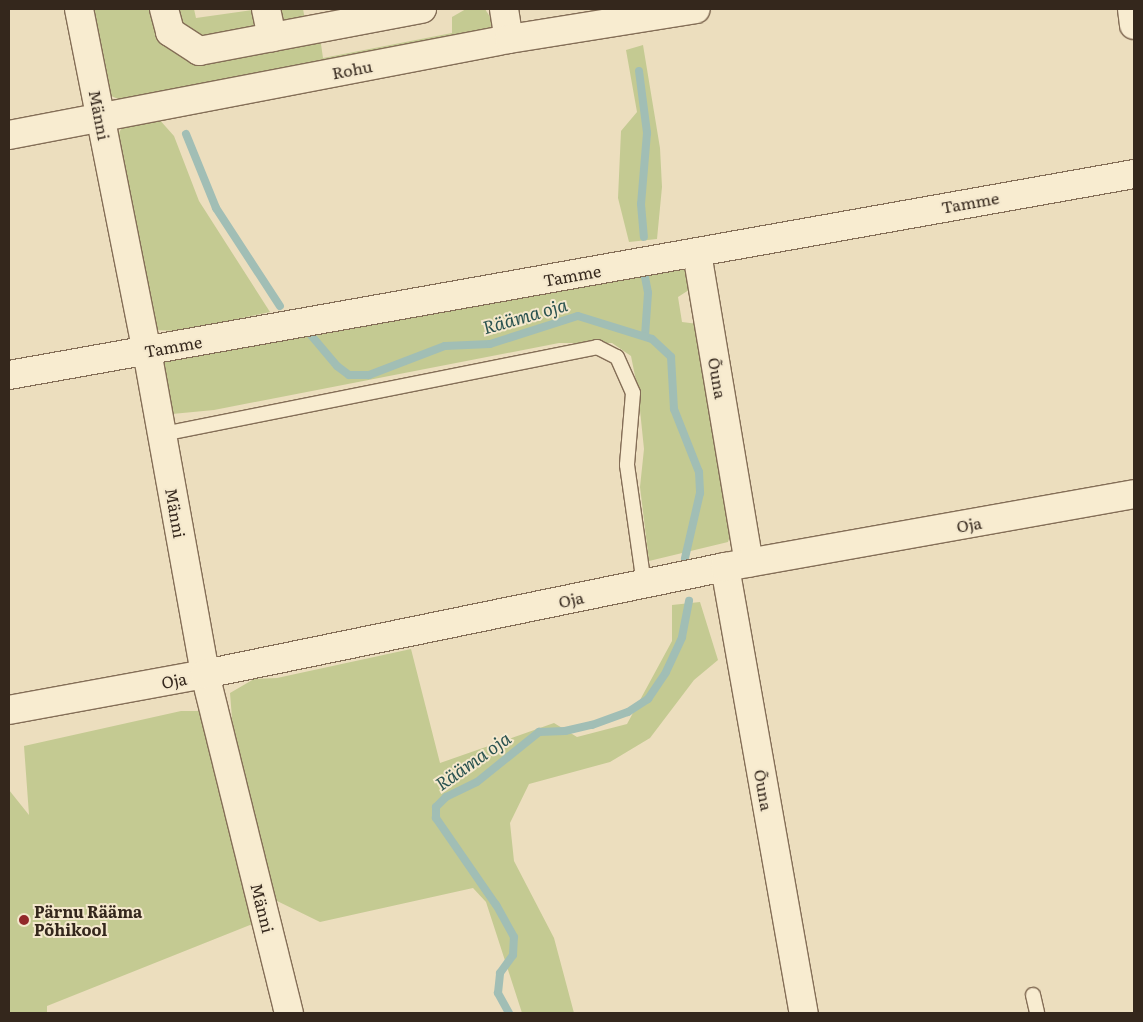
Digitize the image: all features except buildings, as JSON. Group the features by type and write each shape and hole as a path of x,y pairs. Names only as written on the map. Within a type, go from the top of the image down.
{"street":[{"name":"Männi","path":"78,9 163,434 205,674 289,1013"},
{"path":"164,9 170,32 199,51 422,9"},
{"path":"266,9 272,37"},
{"path":"504,9 510,39"},
{"name":"Rohu","path":"9,135 510,39 696,9"},
{"path":"1132,9 1134,25"},
{"name":"Tamme","path":"9,375 1134,174"},
{"name":"Õuna","path":"697,253 737,565 804,1013"},
{"name":"Oja","path":"9,710 205,674 737,565 1134,494"}],"lane":[{"path":"163,434 598,347 617,357 633,393 628,464 644,584"},
{"path":"1033,995 1037,1013"}],"green space":[{"path":"86,9 156,9 171,44 315,40 321,44 323,58 452,33 452,17 466,9 485,9 492,20 490,30 121,100 111,96 102,86"},
{"path":"170,9 194,9 196,18 259,9 262,25 192,41"},
{"path":"273,9 303,9 306,25 286,28"},
{"path":"643,45 660,148 662,187 657,239 629,242 618,198 621,131 637,112 626,50"},
{"path":"158,118 174,136 199,201 270,312 180,331 155,330 117,137 122,127"},
{"path":"687,260 692,288 678,297 682,322 698,324 735,520 728,542 649,561 640,487 644,449 638,391 631,356 612,343 559,343 214,410 172,414 165,398 160,369 167,357"},
{"path":"700,602 718,660 694,680 650,738 610,762 529,784 510,823 514,861 554,938 574,1013 522,1013 486,902 473,888 320,922 273,899 233,731 230,693 254,679 277,678 411,649 440,763 554,723 577,737 627,724 672,641 672,605"},
{"path":"181,711 199,711 213,738 255,923 47,1006 47,1013 9,1013 9,790 29,815 24,746"}],"waterway":[{"path":"639,71 647,133 641,204 644,237"},
{"name":"Rääma oja","path":"186,134 216,208 280,306"},
{"path":"645,277 648,293 645,336"},
{"name":"Rääma oja","path":"310,334 337,366 349,375 369,375 445,346 490,344 578,316 652,339 671,357 674,409 699,472 700,493 685,558"},
{"name":"Rääma oja","path":"509,1013 498,993 500,973 513,955 514,937 496,905 436,818 436,807 446,797 477,782 539,732 565,731 592,725 628,712 648,699 666,672 682,637 689,601"}],"place":[{"name":"Pärnu Rääma Põhikool","path":"24,920"}]}
